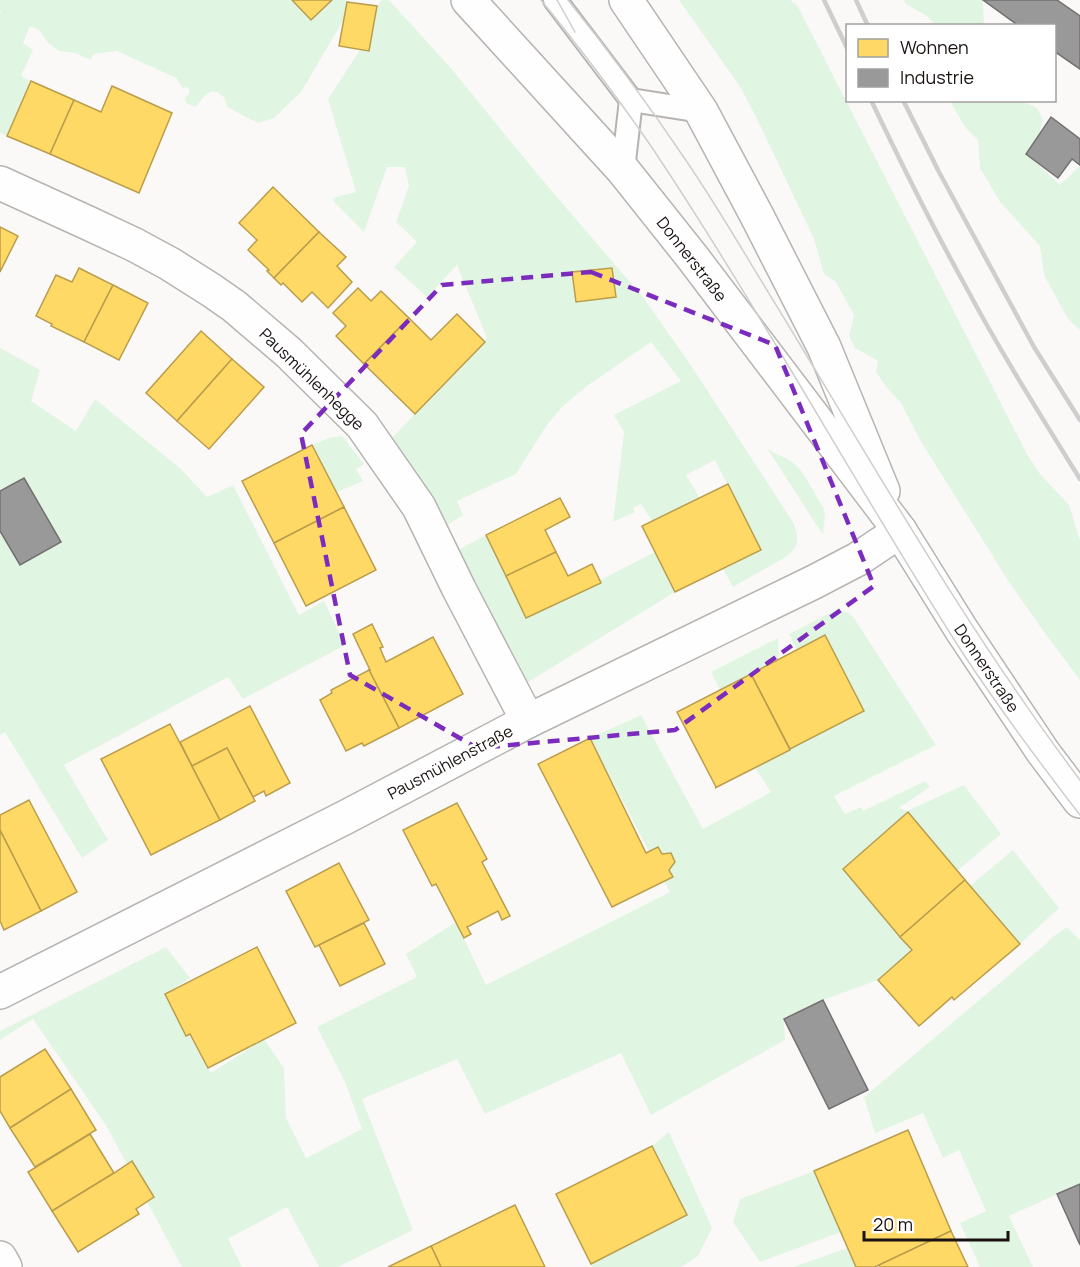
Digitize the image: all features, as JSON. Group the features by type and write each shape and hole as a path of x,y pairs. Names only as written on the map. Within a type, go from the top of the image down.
{"street":[{"name":"Donnerstraße","path":"468,0 623,170 693,258 900,531 1043,752 1080,801"},
{"name":"Donnerstraße","path":"626,0 701,111 824,347 900,531"},
{"name":"Pausmühlenhegge","path":"0,183 135,245 211,290 279,344 362,425 419,507 528,721"},
{"name":"Pausmühlenstraße","path":"0,992 346,817 528,721 814,582 858,559 900,531"},
{"path":"0,1258 5,1267"}],"lane":[{"path":"555,0 631,100 623,170"},
{"path":"631,100 701,111"}],"highlighted area":[{"path":"591,272 775,345 874,586 675,730 477,748 350,675 301,434 442,285"}],"green space":[{"path":"0,0 347,0 347,2 377,6 382,0 389,0 450,67 539,176 642,296 688,361 793,522 797,533 797,543 793,551 733,587 723,569 761,550 715,460 686,475 700,498 652,521 641,504 633,508 635,512 613,522 624,432 614,415 681,381 651,342 587,386 562,407 547,425 516,474 457,501 463,515 443,528 456,551 486,535 526,618 655,552 675,592 525,684 391,439 487,338 457,265 427,297 394,267 417,242 396,222 409,186 405,167 387,167 364,232 334,202 333,198 356,192 328,99 360,50 339,46 344,19 301,92 274,118 258,123 227,107 226,101 216,92 212,91 206,95 195,107 186,103 185,98 189,89 183,88 176,78 117,51 93,54 91,60 75,53 59,51 47,42 39,30 30,26 23,43 33,50 21,76 31,81 7,136 0,133"},
{"path":"679,0 791,0 797,5 1027,454 1040,474 1069,505 1080,540 1080,680 1009,582 920,440 901,403 876,372 878,361 855,348 849,336 854,315 836,282 824,274 814,239 741,88"},
{"path":"904,0 983,0 984,24 935,24 927,16 906,4"},
{"path":"951,102 1024,102 1037,108 1043,120 1038,138 1027,154 1060,185 1080,166 1080,330 1068,319 1044,275 1040,246 1000,202 980,168 978,140 965,127"},
{"path":"0,348 40,370 31,401 76,431 95,399 181,469 207,497 233,485 299,615 324,601 345,645 243,699 228,677 64,765 108,840 82,858 5,732 0,735"},
{"path":"341,436 364,464 356,469 363,481 337,492 312,445"},
{"path":"767,448 792,462 805,478 824,509 823,535"},
{"path":"839,610 849,613 854,618 936,745 834,796 845,814 861,807 863,811 925,781 930,787 899,808 907,811 964,785 1001,834 957,871 908,813 843,869 912,950 878,980 823,1000 784,1019 785,1040 651,1115 621,1053 485,1114 457,1059 362,1099 413,1230 338,1267 319,1267 287,1207 228,1239 242,1267 182,1267 107,1127 33,1019 0,1040 0,1031 166,947 190,978 165,994 211,1073 264,1039 284,1068 286,1118 306,1158 362,1129 345,1082 317,1027 417,977 406,954 456,922 486,985 670,892 590,738 641,715 703,829 771,792 755,768 864,711 797,650 789,634"},
{"path":"778,638 779,659 720,690 711,672"},
{"path":"1013,850 1059,908 1020,944 970,886"},
{"path":"1067,927 1080,940 1080,1184 1009,1216 1033,1267 980,1267 960,1223 986,1211 959,1150 943,1158 923,1113 875,1133 864,1097"},
{"path":"669,1132 712,1228 698,1256 681,1267 592,1267 591,1264 686,1215 652,1146"},
{"path":"814,1171 841,1232 760,1262 733,1222 740,1199"},
{"path":"848,1248 856,1267 793,1267"}],"building: Wohnen":[{"path":"292,0 332,0 311,20"},
{"path":"347,2 377,6 369,51 339,46"},
{"path":"31,81 74,100 50,154 7,136"},
{"path":"112,86 172,113 139,193 50,154 74,100 101,112"},
{"path":"273,187 319,232 274,278 248,250 257,240 239,223"},
{"path":"0,227 18,236 0,272"},
{"path":"319,232 346,257 337,266 352,282 328,308 312,292 302,302 283,283 281,285 274,278"},
{"path":"79,268 113,285 84,342 36,316 56,275 72,282"},
{"path":"612,268 616,297 576,302 572,272"},
{"path":"113,285 148,303 119,360 84,342"},
{"path":"358,288 371,301 381,291 409,318 364,364 336,336 346,326 333,313"},
{"path":"457,314 485,342 415,414 364,364 409,318 431,340"},
{"path":"201,331 232,359 177,421 146,393"},
{"path":"232,359 264,387 209,449 177,421"},
{"path":"312,445 344,507 274,543 242,481"},
{"path":"728,484 761,550 675,592 642,526"},
{"path":"560,498 570,517 545,530 556,552 506,576 486,535"},
{"path":"344,507 376,570 306,606 274,543"},
{"path":"556,552 568,576 592,564 601,583 526,618 506,576"},
{"path":"372,624 383,647 380,648 386,662 433,637 463,694 399,728 353,634"},
{"path":"825,635 864,711 790,749 751,674"},
{"path":"369,670 399,728 364,746 362,743 346,751 320,700 332,693 331,690"},
{"path":"751,674 790,750 715,788 677,712"},
{"path":"250,706 290,783 266,796 264,791 253,797 227,748 192,766 180,742"},
{"path":"170,724 220,820 151,855 101,759"},
{"path":"590,738 646,853 658,847 662,854 671,853 675,862 669,870 673,877 612,907 538,764"},
{"path":"227,748 255,801 220,820 192,766"},
{"path":"29,800 77,892 41,911 0,830 0,815"},
{"path":"457,803 487,859 482,862 510,916 502,920 498,911 467,927 471,934 464,938 436,884 432,886 403,830"},
{"path":"908,812 965,880 900,937 843,869"},
{"path":"0,830 41,911 4,930 0,921"},
{"path":"339,863 369,920 315,947 286,891"},
{"path":"965,880 1020,944 954,1000 952,997 919,1026 878,980 912,950 900,937"},
{"path":"364,923 385,964 340,986 319,945"},
{"path":"257,947 296,1023 208,1068 190,1034 186,1036 165,994"},
{"path":"45,1049 71,1089 10,1128 0,1111 0,1077"},
{"path":"71,1089 96,1130 35,1167 10,1128"},
{"path":"908,1130 951,1231 875,1267 856,1267 814,1171"},
{"path":"90,1134 114,1173 52,1211 28,1172"},
{"path":"652,1146 687,1215 591,1264 556,1194"},
{"path":"132,1161 154,1197 136,1209 139,1214 78,1252 52,1211"},
{"path":"515,1205 545,1267 441,1267 431,1246"},
{"path":"951,1231 968,1267 880,1267 879,1265"},
{"path":"431,1246 441,1267 388,1267"}],"building: Industrie":[{"path":"983,0 1057,0 1080,16 1080,69 1056,52 1056,24 1016,24"},
{"path":"1051,117 1080,139 1080,165 1072,159 1058,178 1026,154"},
{"path":"24,478 61,542 20,565 0,531 0,491"},
{"path":"823,1000 868,1090 829,1109 784,1019"},
{"path":"1080,1184 1080,1245 1057,1194"}],"tram line":[{"path":"541,0 599,73 653,149 732,273 962,652 990,694 1080,815"},
{"path":"557,0 575,32"},
{"path":"568,0 628,78 698,178 963,611 1080,780"}],"railway":[{"path":"824,0 846,46"},
{"path":"856,0 867,24"},
{"path":"872,102 905,171 979,312 1080,479"},
{"path":"904,102 939,172 1034,347 1080,420"}]}
